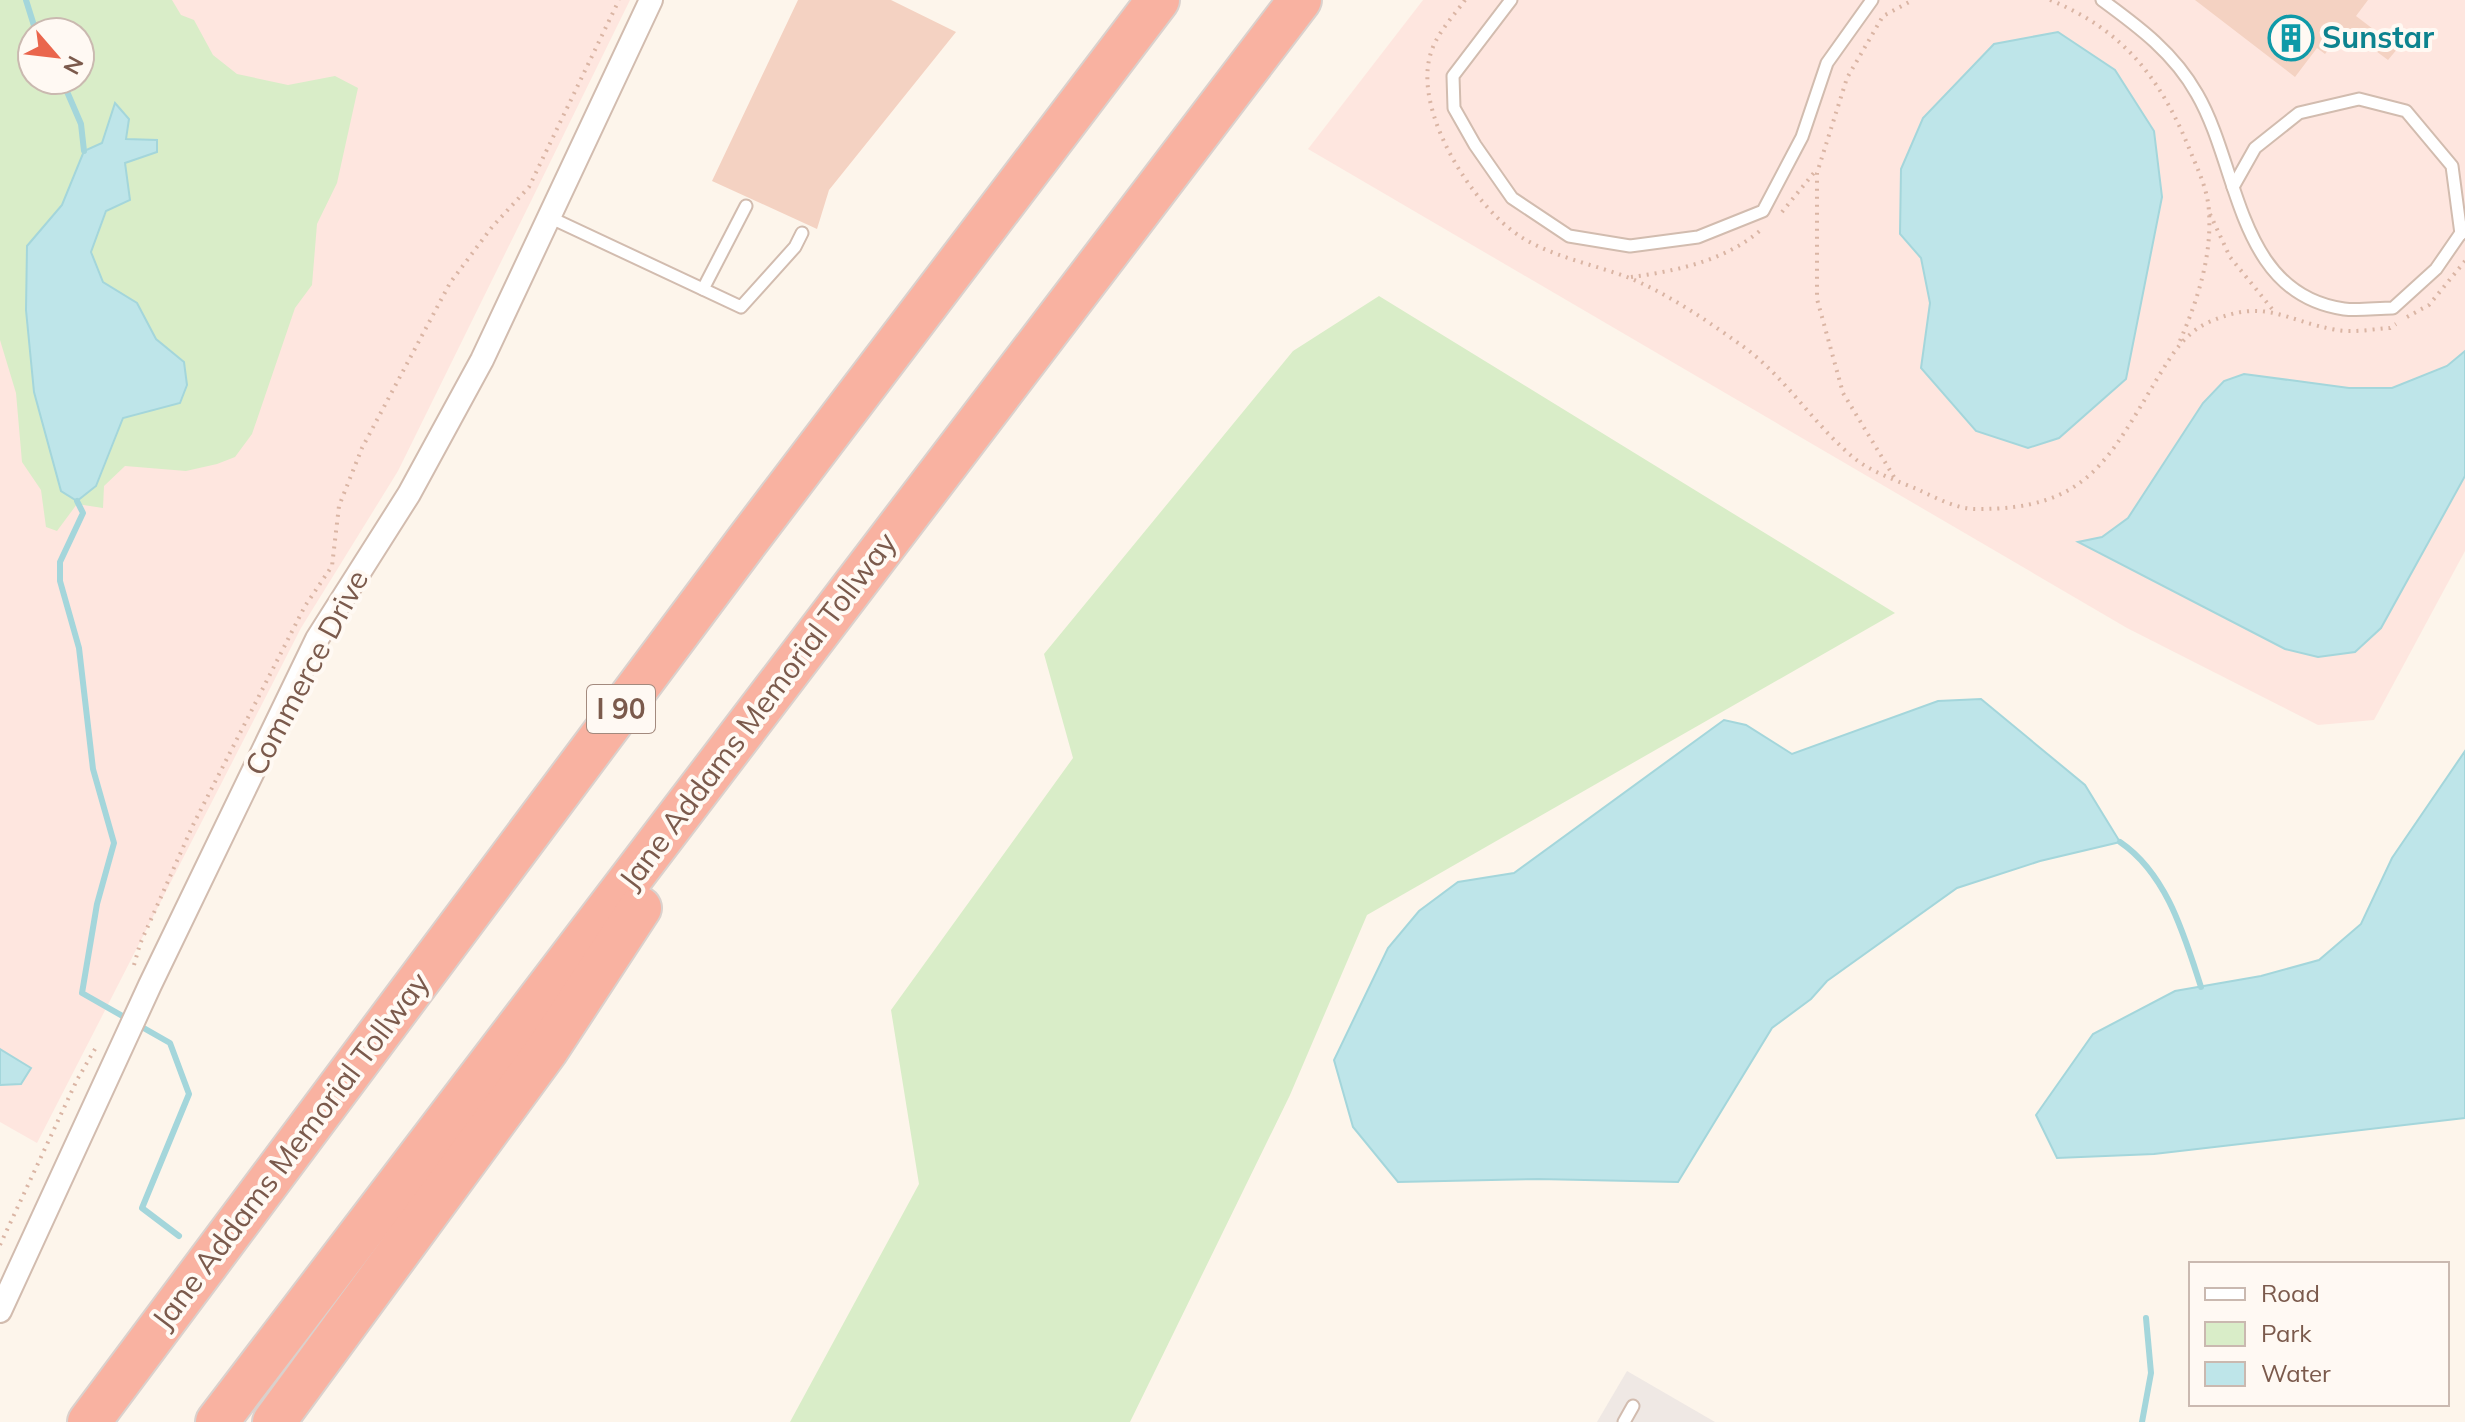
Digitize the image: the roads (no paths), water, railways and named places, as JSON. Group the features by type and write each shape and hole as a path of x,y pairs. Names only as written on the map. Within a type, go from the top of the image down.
{"highway":[{"name":"Jane Addams Memorial Tollway","path":"89,1422 747,541 1158,0"},
{"name":"Jane Addams Memorial Tollway","path":"217,1422 1300,0"},
{"path":"274,1422 547,1050 838,606"}],"street":[{"name":"Commerce Drive","path":"0,1311 116,1058 140,982 317,639 409,494 460,400 651,0"}],"lane":[{"path":"1511,0 1453,76 1454,108 1512,198 1569,236 1630,246 1698,237 1763,211 1802,137 1827,63 1872,0"},
{"path":"2102,0 2157,40 2198,94 2233,187 2259,253 2290,290 2343,309 2393,308 2436,269 2463,230 2452,166 2406,111 2359,99 2299,113 2255,148 2233,187"},
{"path":"703,289 746,206"},
{"path":"549,217 741,307 795,247 802,233"},
{"path":"1624,1422 1633,1406"}],"water":[{"path":"2058,32 2115,70 2154,131 2162,197 2126,379 2059,438 2028,448 1976,431 1921,368 1930,303 1921,258 1900,234 1901,169 1923,118 1994,44"},
{"path":"115,103 129,119 126,139 157,140 157,152 125,163 130,200 106,211 91,252 103,282 137,303 156,339 184,362 187,385 180,403 123,418 96,486 77,501 61,491 34,392 26,310 27,246 62,205 84,151 102,143"},
{"path":"2465,351 2465,476 2381,628 2355,652 2318,657 2285,649 2078,542 2102,537 2128,518 2203,403 2224,381 2244,374 2349,388 2392,388 2447,366"},
{"path":"1981,699 2085,785 2120,842 2040,861 1957,888 1827,981 1811,999 1772,1028 1678,1182 1538,1179 1398,1182 1353,1127 1334,1060 1388,948 1419,911 1458,882 1514,873 1724,720 1746,725 1792,754 1938,701"},
{"path":"2465,751 2465,1118 2154,1154 2057,1158 2036,1115 2093,1034 2175,991 2261,976 2319,960 2361,924 2392,858"},
{"path":"0,1049 31,1068 21,1084 0,1085"}],"waterway":[{"path":"26,0 31,16"},
{"path":"69,96 81,124 84,151"},
{"path":"77,501 83,513 60,562 60,581 79,648 93,769 114,843 97,904 82,993 170,1043 189,1094 142,1208 179,1236"},
{"path":"2120,842 2136,855 2162,888 2180,927 2201,987"},
{"path":"2142,1422 2151,1373 2146,1318"}],"place":[{"name":"Sunstar","path":"2291,38"}]}
